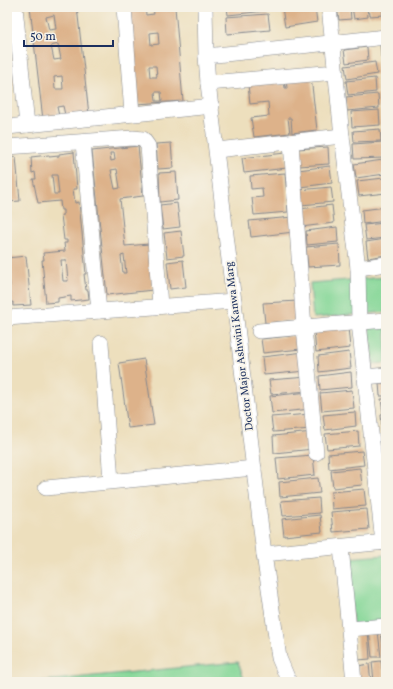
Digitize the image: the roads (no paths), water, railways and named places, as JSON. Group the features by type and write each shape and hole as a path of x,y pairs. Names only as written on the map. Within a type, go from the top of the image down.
{"street":[{"path":"15,7 28,125"},
{"path":"124,7 132,114"},
{"name":"Doctor Major Ashwini Kanwa Marg","path":"205,7 208,83 212,106 264,554 279,658 289,682"},
{"path":"264,554 384,543 359,323 358,268 342,136 329,7"},
{"path":"206,56 386,37"},
{"path":"208,83 336,72"},
{"path":"7,127 212,106"},
{"path":"217,150 342,136"},
{"path":"7,147 83,143 133,138 143,139 148,146 160,306"},
{"path":"291,142 304,328 316,453"},
{"path":"83,143 100,311"},
{"path":"358,268 386,264"},
{"path":"7,318 234,301"},
{"path":"259,331 386,320"},
{"path":"101,343 111,481"},
{"path":"365,377 386,375"},
{"path":"46,488 254,468"},
{"path":"341,547 354,682"},
{"path":"349,629 386,626"}]}
